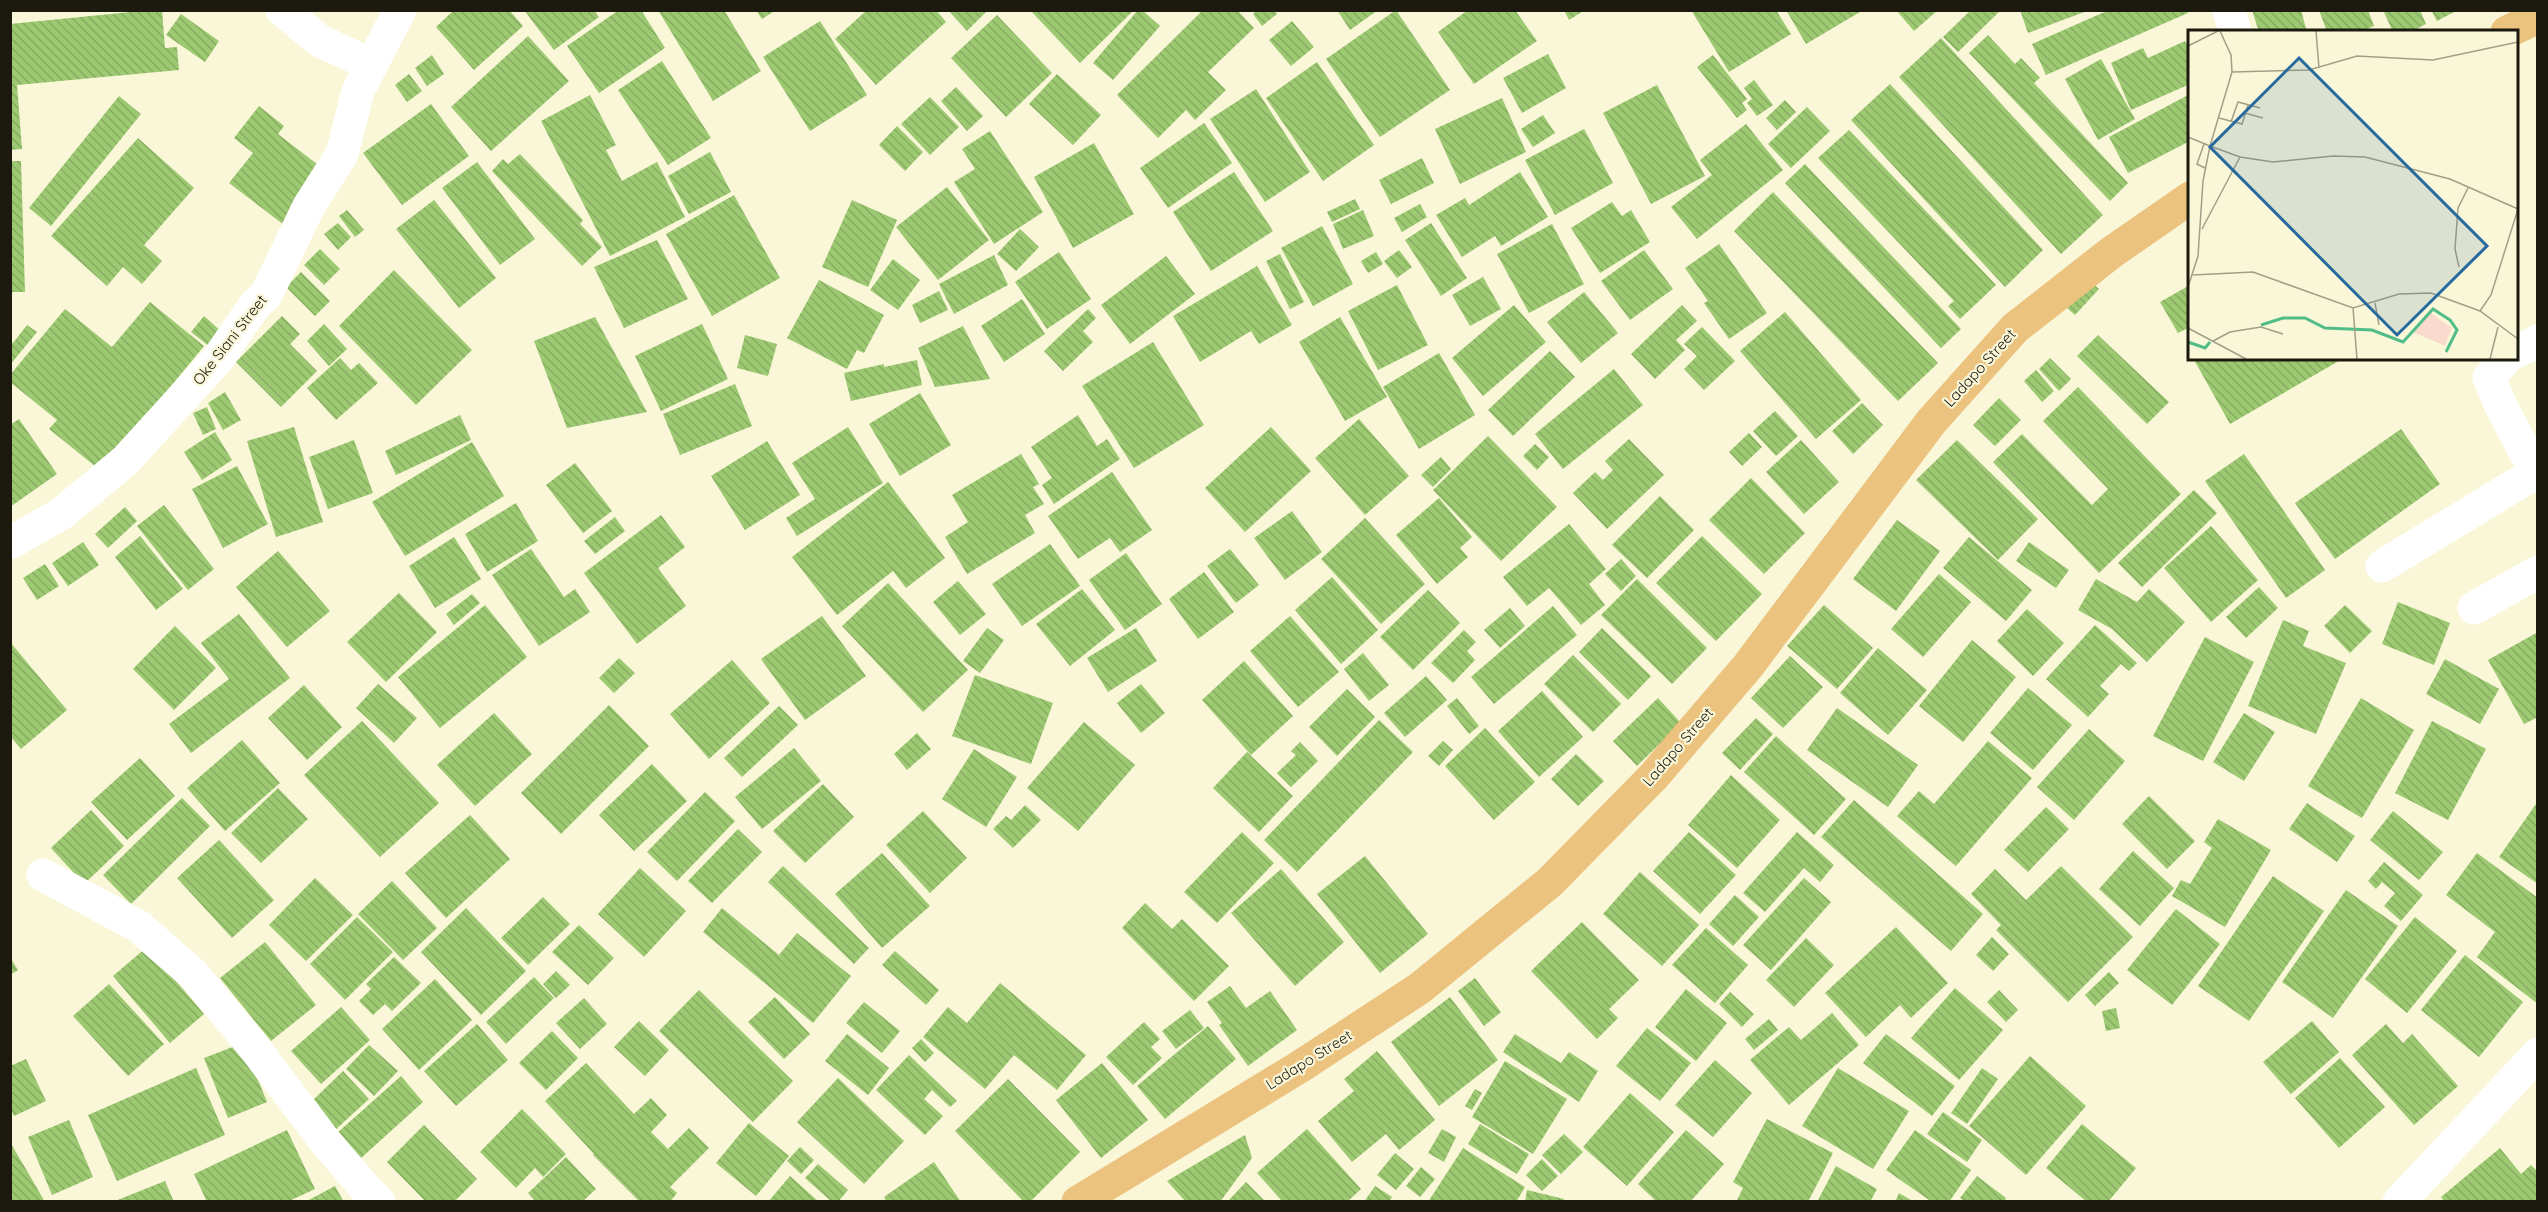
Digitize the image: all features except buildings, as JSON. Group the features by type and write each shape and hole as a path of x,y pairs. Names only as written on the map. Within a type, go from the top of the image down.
{"main road":[{"path":"2511,30 2538,17"},
{"name":"Ladapo Street","path":"1078,1202 1300,1066 1420,988 1550,882 1653,777 1748,666 1931,422 2015,328 2112,252 2188,199"}],"street":[{"path":"282,10 320,41 372,65"},
{"name":"Oke Siani Street","path":"10,543 61,514 125,461 218,360 255,305 266,295 309,206 342,154 358,91 400,10"},
{"path":"2229,10 2234,30"},
{"path":"2518,351 2538,341"},
{"path":"2382,566 2536,475 2489,378 2503,360"},
{"path":"2474,608 2538,572"},
{"path":"43,875 138,926 193,974 257,1052 324,1140 379,1202"},
{"path":"2398,1202 2538,1054"}]}
